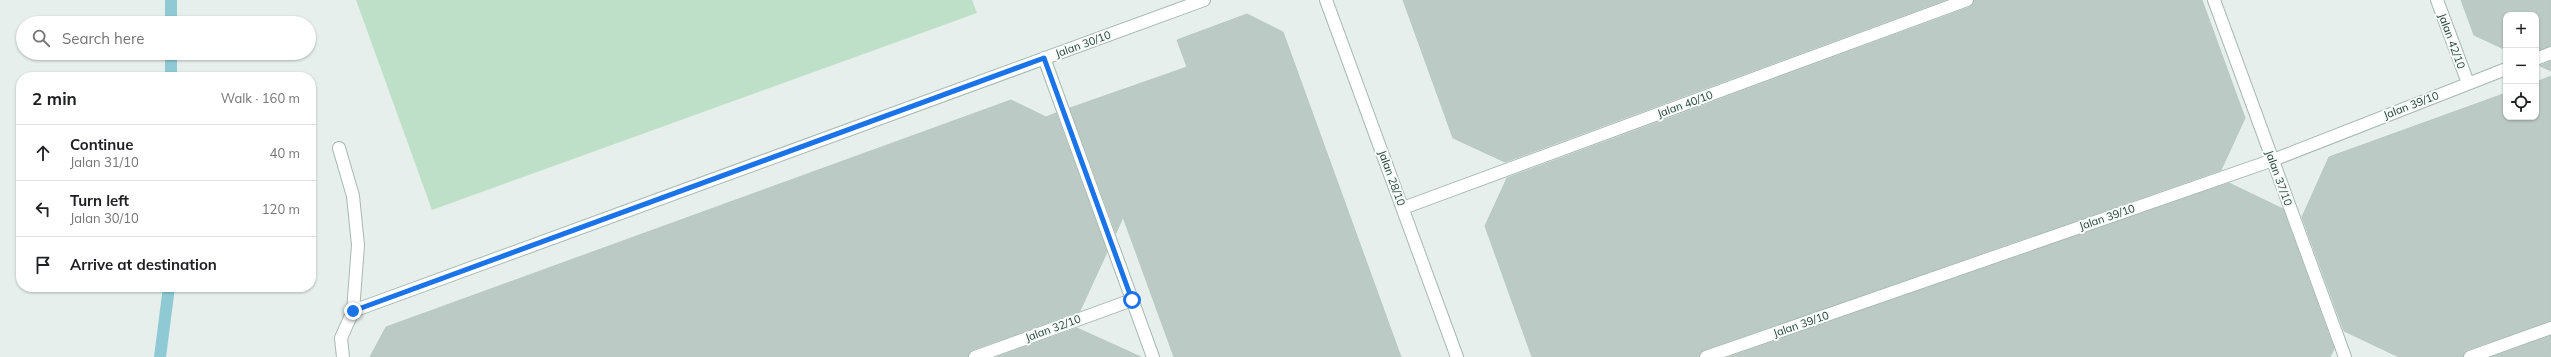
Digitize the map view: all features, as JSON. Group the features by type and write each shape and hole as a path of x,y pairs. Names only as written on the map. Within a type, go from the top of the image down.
{"street":[{"name":"Jalan 30/10","path":"353,311 1204,0"},
{"name":"Jalan 28/10","path":"1326,0 1457,357"},
{"name":"Jalan 40/10","path":"1403,208 1967,0"},
{"name":"Jalan 37/10","path":"2214,0 2344,357"},
{"name":"Jalan 42/10","path":"2437,0 2468,83"},
{"path":"2539,58 2551,53"},
{"path":"1044,58 1153,357"},
{"name":"Jalan 39/10","path":"1706,357 2273,160 2503,70"},
{"path":"340,148 353,196 358,245 353,311 341,338 343,357"},
{"name":"Jalan 32/10","path":"975,357 1132,300"},
{"path":"2470,357 2551,328"}],"green space":[{"path":"356,0 972,0 977,13 432,210"}],"building":[{"path":"1403,0 1945,0 1505,162 1453,138"},
{"path":"1974,0 2202,0 2245,118 2221,170 1704,350 1699,357 1532,357 1485,226 1507,178 1970,7"},
{"path":"2461,0 2551,0 2551,46 2539,50 2539,12 2503,12 2503,49 2474,35"},
{"path":"1247,14 1283,32 1401,357 1174,357 1123,217 1116,233 1070,108 1187,67 1177,40"},
{"path":"2551,61 2551,71 2540,66"},
{"path":"2551,76 2551,321 2467,350 2463,357 2399,357 2344,331 2302,217 2329,157 2503,94 2503,120 2539,120 2539,81"},
{"path":"1011,100 1046,117 1056,113 1107,252 1080,311 972,350 968,357 370,357 386,327"},
{"path":"2229,183 2283,209 2334,349 2330,357 1729,357"},
{"path":"1077,328 1141,357 997,357"},
{"path":"2551,336 2551,357 2492,357"}],"waterway":[{"path":"171,0 171,16"},
{"path":"171,60 171,72"},
{"path":"160,357 168,292"}],"route":[{"path":"353,311 1044,58 1132,300"}]}
